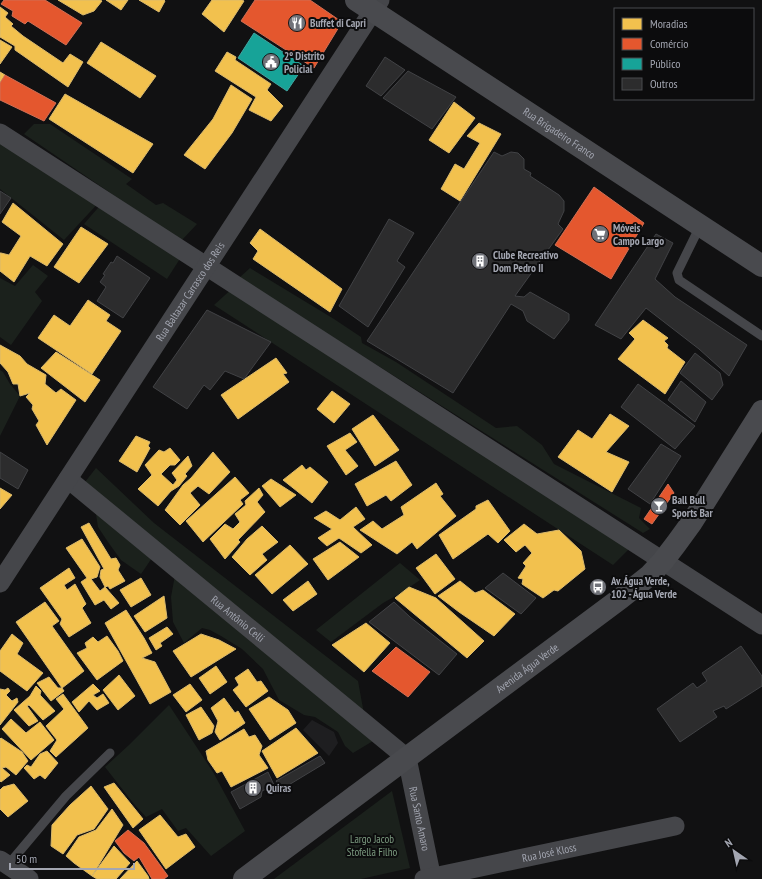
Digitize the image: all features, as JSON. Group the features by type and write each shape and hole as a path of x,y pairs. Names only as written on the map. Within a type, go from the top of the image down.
{"main road":[{"name":"Rua Brigadeiro Franco","path":"370,4 762,266"},
{"name":"Avenida Água Verde","path":"244,879 646,579 663,561 692,522 762,411"}],"street":[{"name":"Rua Baltazar Carrasco dos Reis","path":"0,583 206,267 370,4"},
{"path":"0,133 762,625"},
{"name":"Rua Antônio Celli","path":"68,479 407,758"},
{"name":"Rua Santo Amaro","path":"407,758 429,878"},
{"name":"Rua José Kloss","path":"429,878 675,826"},
{"path":"4,862 29,879"}],"lane":[{"path":"700,226 677,273 679,280 762,336"},
{"path":"4,862 66,796 110,753"}],"shaded area":[{"path":"312,720 334,732 338,743 329,756 303,730"}],"green space":[{"path":"34,124 50,124 132,179 126,184 156,205 163,203 197,224 181,241 24,134"},
{"path":"0,131 102,199 64,240 0,189"},
{"path":"104,201 183,254 167,279 84,224"},
{"path":"33,265 48,276 35,292 42,301 11,345 0,337 0,278 15,286"},
{"path":"250,268 334,319 361,337 362,343 396,362 496,428 517,426 542,445 554,464 641,508 639,518 650,529 643,533 239,278"},
{"path":"235,286 640,538 613,565 214,305"},
{"path":"0,370 20,396 0,436"},
{"path":"96,468 154,523 358,681 364,714 85,482"},
{"path":"95,508 154,555 141,574 121,560 108,542 98,527"},
{"path":"400,563 420,580 383,603 331,642 316,630"},
{"path":"175,575 378,738 353,753 345,746 338,732 315,717 304,715 279,700 263,669 242,649 210,630 202,628 184,643 173,622 171,597"},
{"path":"169,705 213,772 245,831 211,856 186,828 178,831 162,809 146,817 105,767"},
{"name":"Largo Jacob Stofella Filho","path":"392,791 410,868 361,879 274,879"}],"building: Moradias":[{"path":"58,0 102,1 94,11 83,15"},
{"path":"106,0 128,0 121,10"},
{"path":"139,0 164,0 165,1 159,12"},
{"path":"212,0 244,1 224,32 202,14"},
{"path":"0,7 8,13 5,17 13,24 11,26 63,63 70,54 83,62 68,87 15,50 15,46 0,37"},
{"path":"0,40 12,47 0,64"},
{"path":"101,42 156,76 140,98 87,63"},
{"path":"227,52 236,57 235,60 271,84 267,90 283,106 271,121 249,110 256,97 215,71"},
{"path":"0,72 5,75 0,83"},
{"path":"231,85 252,99 232,133 205,169 184,155 213,119"},
{"path":"65,94 153,144 133,173 49,119"},
{"path":"454,102 475,118 449,153 429,140"},
{"path":"479,123 501,134 460,201 441,189 455,164 464,169 480,143 467,136"},
{"path":"13,203 63,244 47,266 30,256 14,282 0,271 0,253 9,255 21,236 2,222"},
{"path":"81,227 108,244 79,283 54,267"},
{"path":"260,229 342,289 330,312 253,259 258,251 250,243"},
{"path":"88,300 110,315 106,321 121,331 92,374 38,338 54,315 70,326"},
{"path":"643,320 668,338 664,341 668,345 667,348 685,362 665,394 618,359 635,339 629,333"},
{"path":"0,345 20,356 27,364 46,375 45,384 56,393 61,389 76,400 47,445 36,425 39,421 32,409 33,405 26,397 30,393 20,396 18,384 13,384 8,372 0,363"},
{"path":"56,352 100,380 85,402 41,368"},
{"path":"276,358 287,373 283,374 289,382 238,419 221,395"},
{"path":"332,391 350,404 334,423 317,409"},
{"path":"610,414 629,426 606,452 629,462 612,492 558,457 578,430 592,439"},
{"path":"373,415 399,450 375,466 352,429"},
{"path":"350,433 357,442 345,450 358,466 346,475 327,446"},
{"path":"136,436 150,442 148,446 150,448 137,472 119,461"},
{"path":"170,448 180,460 175,465 170,465 161,474 173,485 177,480 172,473 188,456 192,466 185,474 187,476 179,486 171,491 158,506 138,489 152,475 145,465 159,450 164,452"},
{"path":"213,452 230,472 209,494 198,486 190,493 200,505 180,525 165,510 183,485 191,478"},
{"path":"396,461 412,485 391,501 386,495 367,506 355,484"},
{"path":"302,465 306,470 310,467 328,482 312,503 283,480"},
{"path":"235,477 249,493 240,500 243,504 203,542 186,521"},
{"path":"271,479 296,495 280,507 262,486"},
{"path":"436,483 443,494 440,496 456,516 417,549 412,542 397,554 360,530 373,521 382,529 404,515 401,507"},
{"path":"0,488 12,495 0,509"},
{"path":"259,488 263,495 257,502 265,512 238,540 240,542 225,559 210,539 225,524 233,529 240,522 235,514 246,505 245,501"},
{"path":"488,500 510,531 498,543 488,534 453,559 439,535 476,509 476,506"},
{"path":"356,507 365,519 353,527 372,545 361,553 339,538 327,546 318,538 332,529 314,518 326,511 340,520"},
{"path":"89,523 111,559 116,558 120,565 118,570 125,581 110,589 108,586 105,587 100,577 101,570 104,569 81,527"},
{"path":"524,524 537,534 559,530 581,551 585,569 558,591 554,590 543,598 522,584 523,579 518,578 526,566 523,563 532,553 525,545 516,552 504,540"},
{"path":"262,526 278,542 262,554 267,560 250,575 232,557 247,539"},
{"path":"82,539 100,567 97,577 91,579 100,591 105,587 119,603 111,609 104,600 95,605 81,582 87,578 66,548"},
{"path":"340,542 359,557 328,580 313,559"},
{"path":"290,545 308,564 272,594 255,575"},
{"path":"436,554 455,579 435,594 416,568"},
{"path":"69,568 75,578 64,585 67,590 75,584 86,604 82,608 91,623 69,637 60,624 62,619 40,588"},
{"path":"141,578 151,595 131,607 120,590"},
{"path":"308,581 317,594 293,611 283,600"},
{"path":"460,581 475,593 483,590 515,614 494,636 438,596"},
{"path":"409,587 436,598 484,641 467,658 395,598"},
{"path":"164,596 167,618 145,632 134,616"},
{"path":"45,602 59,621 52,626 84,671 62,688 16,622"},
{"path":"126,610 152,653 142,658 155,662 171,692 150,704 105,623"},
{"path":"366,623 390,643 364,672 332,645"},
{"path":"167,627 173,634 160,643 162,646 156,650 149,638"},
{"path":"12,634 23,643 17,654 43,673 27,691 0,671 0,651"},
{"path":"201,634 219,640 236,649 191,677 173,651"},
{"path":"107,636 123,661 97,680 77,653 87,648 85,643 93,637 98,642"},
{"path":"216,666 227,682 210,694 199,678"},
{"path":"248,669 257,682 261,681 268,691 246,707 233,690 239,685 235,678"},
{"path":"119,675 135,696 118,710 103,690"},
{"path":"49,677 58,688 62,688 64,691 51,701 37,683"},
{"path":"93,684 100,691 93,695 97,698 103,694 109,703 97,710 89,701 79,712 72,702"},
{"path":"190,684 202,700 186,712 173,695"},
{"path":"36,686 41,691 40,695 55,711 43,720 29,705 27,706 38,721 29,726 14,710 30,696"},
{"path":"8,688 10,691 6,695 12,701 17,698 18,702 0,725 0,689 5,690"},
{"path":"63,694 88,728 56,757 50,751 57,740 46,726 64,709 56,699"},
{"path":"269,697 288,710 296,723 270,740 249,709"},
{"path":"224,698 235,713 238,711 245,723 220,740 215,732 218,721 211,708"},
{"path":"201,707 214,726 212,733 199,740 186,715"},
{"path":"11,719 26,733 40,722 54,740 31,760 2,729"},
{"path":"296,728 318,753 277,778 262,751"},
{"path":"244,729 249,737 255,735 262,746 259,755 268,768 231,787 222,771 217,773 208,760 206,751"},
{"path":"1,738 22,752 28,761 16,775 6,767 2,768 10,775 1,782 0,739"},
{"path":"47,751 58,763 45,779 40,775 34,779 24,768 27,765 31,767 40,754"},
{"path":"114,783 143,819 133,828 104,787"},
{"path":"14,784 28,801 8,817 0,809 0,790 3,787"},
{"path":"91,786 108,809 94,829 77,835 63,854 51,846 52,825 70,805"},
{"path":"112,809 123,825 92,876 66,856 79,837 96,830"},
{"path":"160,815 178,837 186,834 195,847 166,869 139,830"},
{"path":"114,846 130,863 116,879 97,879 92,876"},
{"path":"137,861 149,879 120,879"}],"building: Comércio":[{"path":"4,0 45,0 82,23 66,45 28,21 25,24 12,16 13,11 1,4"},
{"path":"255,0 310,0 342,22 314,68 241,21"},
{"path":"5,75 56,103 44,121 0,100 0,83"},
{"name":"Móveis Campo Largo","path":"594,187 644,223 611,279 555,245"},
{"name":"Ball Bull Sports Bar","path":"668,484 674,493 652,524 644,519"},
{"path":"396,647 430,672 408,697 372,671"},
{"path":"128,830 144,843 168,876 164,879 152,879 139,857 134,861 124,853 115,841"}],"building: Público":[{"name":"2º Distrito Policial","path":"254,33 304,66 287,91 238,58"}],"building: Outros":[{"path":"385,57 405,70 381,96 366,86"},
{"path":"408,71 456,97 432,129 383,98"},
{"name":"Clube Recreativo Dom Pedro II","path":"494,152 502,156 511,152 518,153 524,159 524,169 531,173 530,176 559,195 564,201 564,211 558,224 563,229 515,296 524,297 530,292 569,314 569,320 554,339 527,321 523,311 511,304 453,393 367,341"},
{"path":"0,191 11,198 0,214"},
{"path":"389,219 414,233 397,261 405,267 368,327 339,306"},
{"path":"656,234 673,243 655,279 675,297 747,345 729,376 699,349 646,308 621,339 595,325"},
{"path":"117,256 150,278 123,318 97,301 106,287 100,282 105,275 103,274"},
{"path":"207,310 271,342 244,379 225,371 210,390 204,385 187,409 153,387"},
{"path":"695,353 720,373 723,385 712,400 680,373"},
{"path":"681,381 706,402 695,422 668,400"},
{"path":"638,384 695,426 675,449 621,407"},
{"path":"661,444 681,456 650,504 628,489"},
{"path":"0,452 28,470 18,489 0,478"},
{"path":"503,573 536,598 521,614 485,588"},
{"path":"394,602 410,617 457,654 439,675 369,622"},
{"path":"741,646 762,676 762,686 726,709 724,706 713,711 717,717 680,742 657,709 693,683 697,688 707,681 702,673"},
{"path":"320,756 325,763 282,789 276,781"},
{"name":"Quiras","path":"268,772 274,785 262,791 261,797 240,809 231,792"}],"place":[{"name":"Buffet di Capri","path":"297,23"},
{"name":"2º Distrito Policial","path":"271,62"},
{"name":"Móveis Campo Largo","path":"600,234"},
{"name":"Clube Recreativo Dom Pedro II","path":"480,261"},
{"name":"Ball Bull Sports Bar","path":"659,506"},
{"name":"Av. Água Verde, 102 - Água Verde","path":"598,587"},
{"name":"Quiras","path":"253,788"}]}
